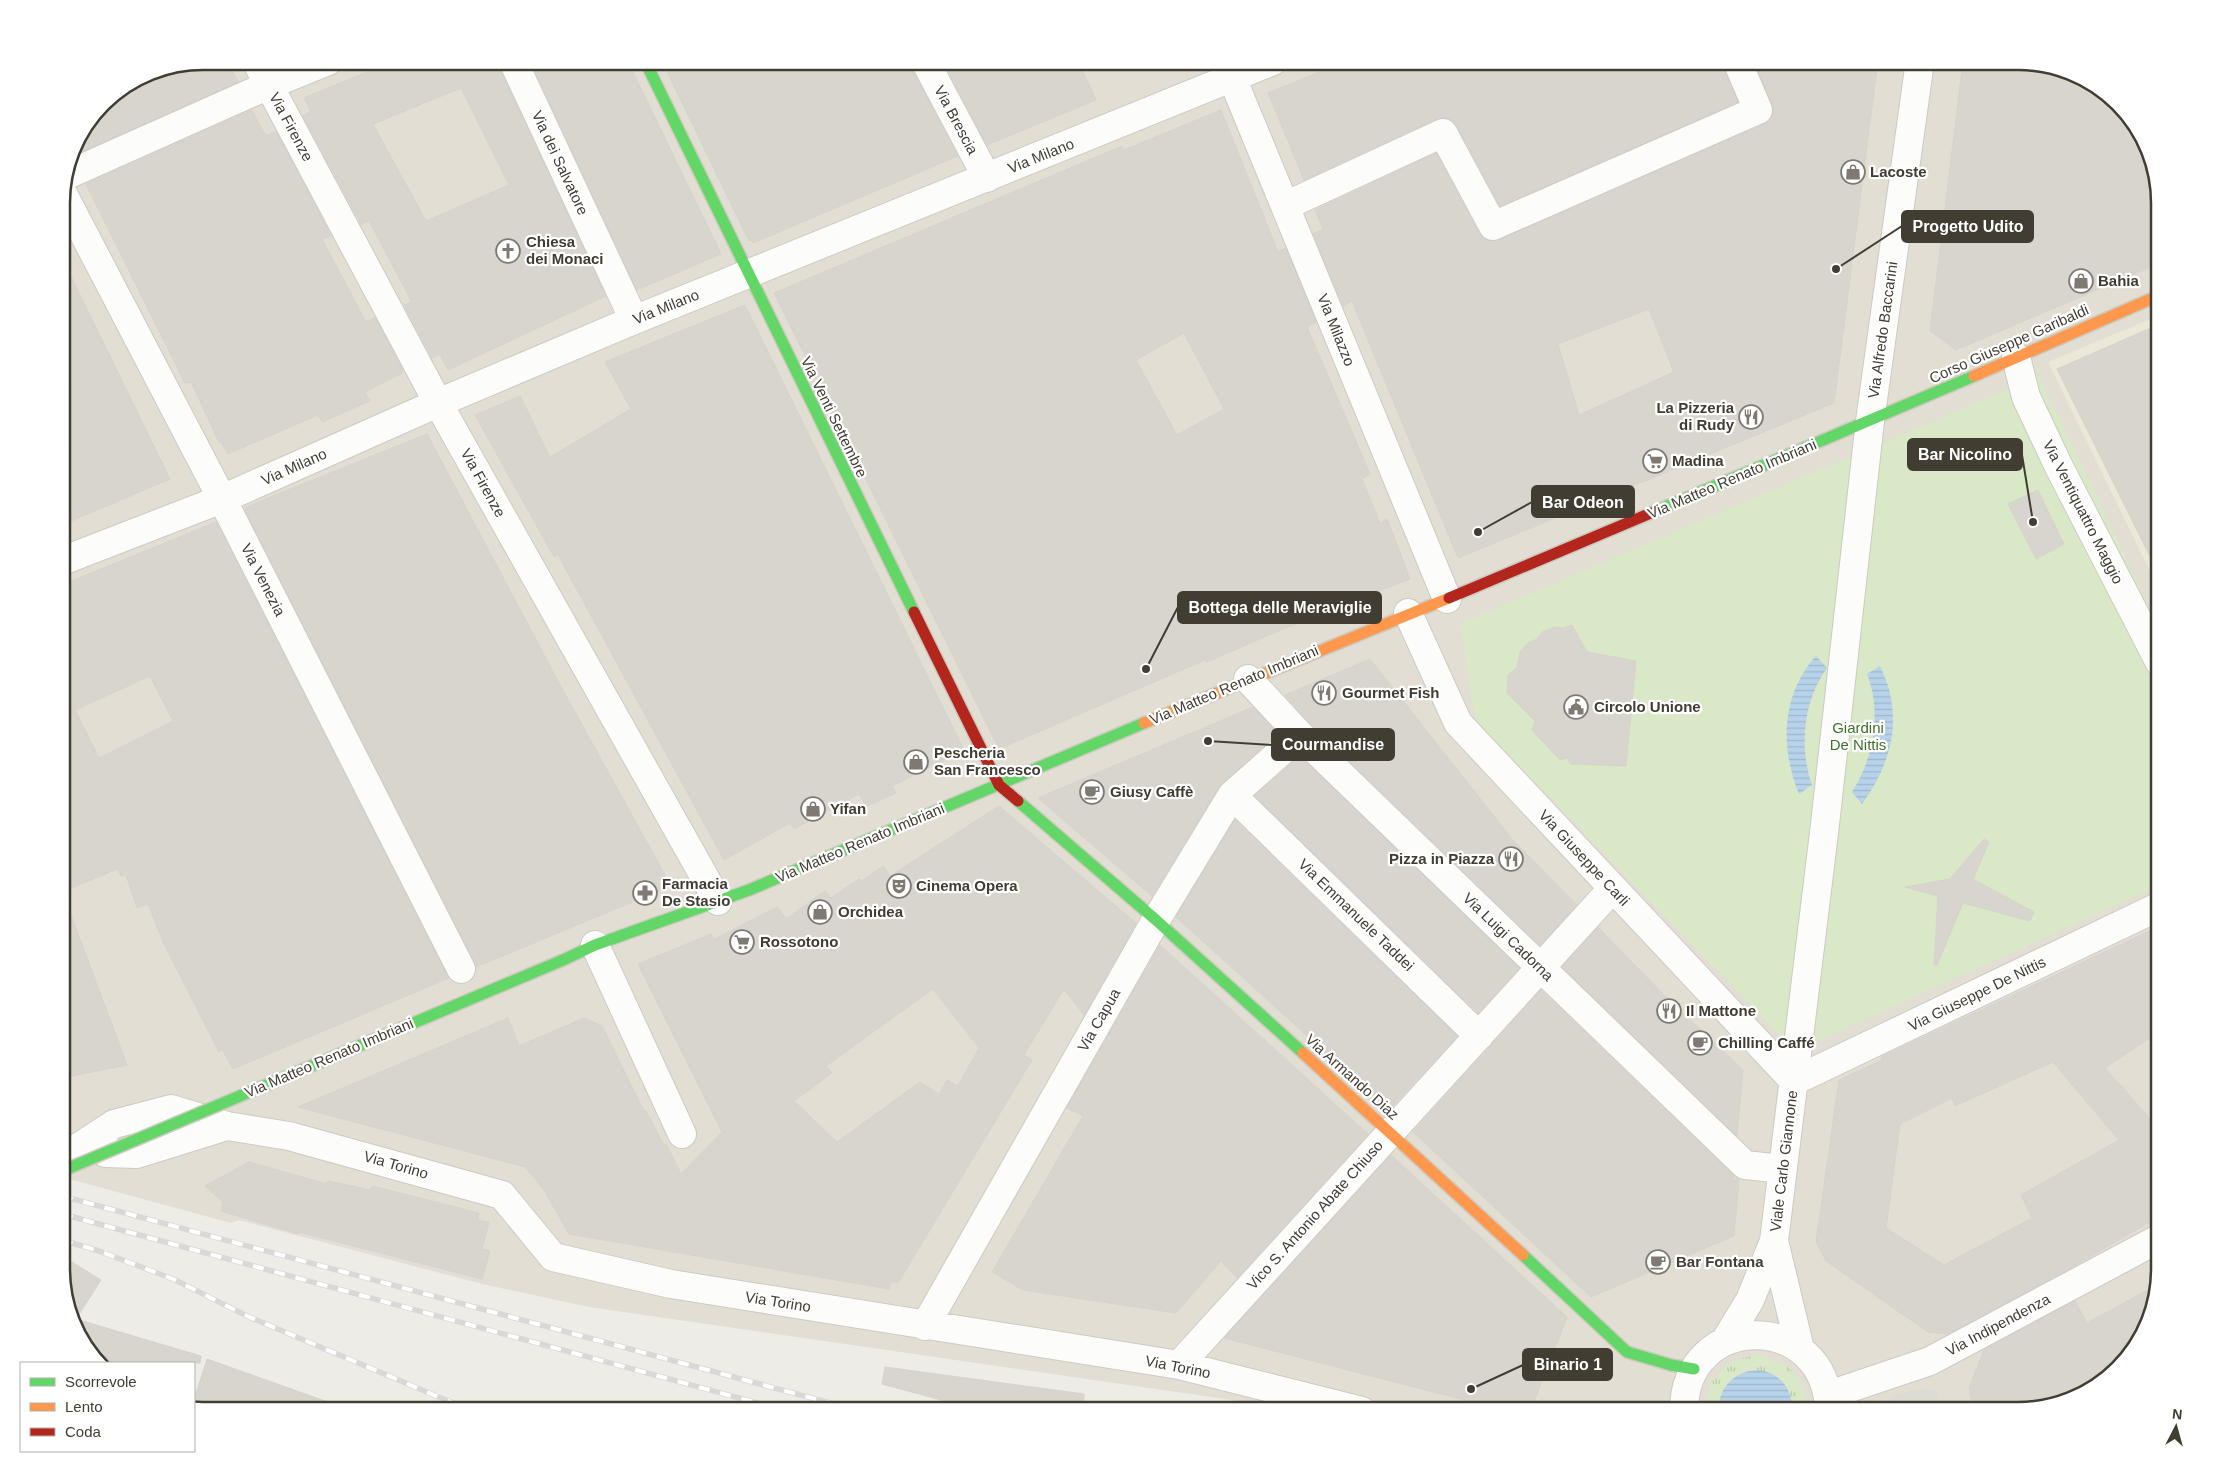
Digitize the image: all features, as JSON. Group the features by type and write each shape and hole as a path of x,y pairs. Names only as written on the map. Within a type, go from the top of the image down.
{"street":[{"name":"Via Firenze","path":"261,70 438,403 718,901"},
{"path":"74,171 306,70"},
{"name":"Via dei Salvatore","path":"517,70 634,320"},
{"name":"Via Venti Settembre","path":"650,70 748,275 999,785"},
{"name":"Via Brescia","path":"930,70 987,178"},
{"name":"Via Milano","path":"70,558 222,499 438,403 634,320 987,178 1229,70"},
{"name":"Via Milazzo","path":"1229,70 1447,599"},
{"path":"1285,206 1443,133 1493,226 1758,110 1741,70"},
{"name":"Via Alfredo Baccarini","path":"1794,1081 1870,421 1919,70"},
{"name":"Via Venezia","path":"70,207 222,499 461,969"},
{"name":"Corso Giuseppe Garibaldi","path":"1870,421 2151,299"},
{"name":"Via Ventiquattro Maggio","path":"2016,357 2026,397 2059,467 2151,646"},
{"name":"Via Matteo Renato Imbriani","path":"70,1155 595,946 718,901 999,785 1248,679 1408,613 1447,599 1870,421"},
{"name":"Via Giuseppe Carli","path":"1408,613 1458,724 1794,1081"},
{"name":"Via Luigi Cadorna","path":"1248,679 1300,735 1745,1165 1782,1168"},
{"name":"Via Capua","path":"925,1326 1156,920 1232,795 1300,735"},
{"name":"Via Armando Diaz","path":"999,785 1156,920 1390,1132 1627,1352 1671,1365 1694,1369"},
{"name":"Via Emmanuele Taddei","path":"1232,795 1479,1036"},
{"name":"Vico S. Antonio Abate Chiuso","path":"1179,1365 1613,888"},
{"name":"Via Giuseppe De Nittis","path":"1794,1081 2151,910"},
{"path":"595,946 682,1134"},
{"name":"Viale Carlo Giannone","path":"1774,1241 1794,1081"},
{"name":"Via Torino","path":"70,1154 114,1124 171,1109 227,1126 289,1136 502,1195 553,1257 671,1284 1179,1365 1326,1402"},
{"path":"1725,1341 1750,1300 1774,1241"},
{"path":"1774,1241 1800,1349"},
{"name":"Via Indipendenza","path":"1831,1402 1930,1361 2151,1243"},
{"path":"1685,1402 1686,1388 1694,1369 1707,1353 1725,1341 1751,1334 1777,1337 1800,1349 1814,1362 1824,1377 1829,1402"}],"shaded area":[{"path":"194,70 2018,70 2052,75 2077,84 2092,92 2106,103 2129,129 2144,160 2150,186 2151,203 2151,1269 2150,1286 2144,1312 2137,1328 2129,1343 2118,1357 2092,1380 2061,1395 2035,1401 2018,1402 1239,1402 589,1307 482,1284 239,1220 231,1223 70,1179 70,194 80,152 88,137 103,115 129,92 152,80"},
{"path":"2151,319 2151,574 2048,362"},
{"path":"1923,1389 1938,1390 1937,1402 1886,1402 1896,1394"}],"green space":[{"name":"Giardini De Nittis","path":"2039,376 2151,610 2151,889 1795,1051 1475,720 1460,624"},
{"path":"1756,1355 1777,1361 1786,1366 1799,1379 1805,1402 1791,1402 1788,1389 1782,1381 1775,1375 1756,1371 1735,1376 1723,1402 1706,1402 1709,1389 1719,1372 1734,1361"}],"water":[{"path":"1816,656 1827,668 1813,695 1806,725 1805,755 1812,785 1799,794 1789,759 1787,722 1796,688 1804,671"},
{"path":"1880,666 1892,702 1892,737 1888,755 1881,771 1873,788 1862,804 1852,792 1866,765 1875,719 1872,689 1867,674"},
{"path":"1760,1370 1780,1379 1788,1390 1792,1402 1719,1402 1725,1387 1730,1381 1736,1376"}],"building":[{"path":"194,70 232,70 238,82 80,152 103,115 129,92 152,80"},
{"path":"371,70 500,70 606,296 448,370 440,354 432,358 404,305 412,302 369,221 361,224 303,116 311,111 304,98","holes":["461,88 509,185 426,221 373,124"]},
{"path":"534,70 632,70 721,254 637,290"},
{"path":"666,70 912,70 958,156 753,243 752,240 749,241"},
{"path":"948,70 1082,70 1096,100 987,145"},
{"path":"1324,70 1726,70 1738,102 1500,206 1457,126 1452,120 1445,118 1436,119 1304,180 1268,93"},
{"path":"1758,70 1877,70 1834,403 1458,558 1352,301 1343,306 1313,234 1323,229 1315,210 1436,153 1479,233 1484,239 1491,241 1499,240 1765,124 1771,119 1774,111","holes":["1649,309 1674,372 1579,415 1558,344"]},
{"path":"1962,70 2035,71 2069,80 2092,92 2106,103 2126,126 2147,172 2151,203 2151,267 1956,350 1930,331"},
{"path":"252,110 266,136 276,131 331,236 322,239 366,322 375,318 404,372 365,392 370,401 322,422 318,415 228,454 221,442 219,442 191,382 185,383 86,184"},
{"path":"1221,110 1278,252 1286,248 1316,322 1307,327 1370,474 1362,479 1380,523 1387,519 1410,579 1283,629 1207,662 1205,660 999,749 774,293 1122,146 1124,150","holes":["1184,333 1224,409 1177,435 1136,360"]},
{"path":"70,274 170,479 70,522 70,441 72,440 70,436"},
{"path":"745,305 964,750 892,786 896,793 866,807 859,794 794,829 790,823 724,860 558,555 554,557 475,415 520,396 550,457 631,409 605,362"},
{"path":"2151,328 2151,559 2057,369"},
{"path":"427,434 558,681 671,886 476,967 245,510 246,507"},
{"path":"2038,490 2064,544 2036,559 2008,504"},
{"path":"216,522 449,978 233,1069 222,1049 219,1052 164,944 148,904 137,908 126,875 121,876 117,869 70,889 70,582","holes":["150,676 173,721 99,758 75,710"]},
{"name":"Circolo Unione","path":"1572,625 1587,652 1636,661 1626,766 1571,764 1567,758 1560,760 1532,730 1535,721 1507,693 1508,675 1517,668 1520,652 1528,643 1537,639 1542,632 1555,627 1563,628"},
{"path":"1370,659 1512,839 1577,905 1540,945 1311,724 1285,695"},
{"path":"1253,707 1278,734 1219,787 1152,896 1038,798"},
{"path":"1300,756 1519,968 1478,1013 1255,796"},
{"path":"999,806 1136,923 1084,1015 1064,989 1024,1055 1032,1060 898,1283 891,1281 889,1289 569,1234 544,1190 525,1167 298,1107 508,1018 519,1046 584,1018 602,1026 644,1111 646,1111 664,1145 666,1144 681,1174 722,1132 638,964 711,934 713,940 777,907 786,919 825,891 831,898 859,879 862,881 883,866 890,876","holes":["933,989 979,1048 958,1086 947,1080 939,1094 920,1082 837,1142 794,1101 832,1073 826,1066"]},
{"path":"1235,820 1457,1036 1389,1110 1176,917"},
{"path":"1984,839 1989,842 1973,879 2034,912 2030,921 1963,903 1937,965 1934,965 1938,896 1905,887 1950,879"},
{"path":"70,912 127,1065 70,1076"},
{"path":"1598,927 1661,992 1743,1070 1737,1136 1562,967"},
{"path":"2151,930 2151,1037 2105,1068 2151,1120 2151,1221 2060,1274 1948,1334 1928,1332 1826,1261 1816,1242 1839,1080 1882,1060 1881,1057","holes":["2053,1062 2119,1140 2021,1195 2032,1218 1944,1265 1886,1228 1900,1124 1952,1098 1955,1106"]},
{"path":"1160,945 1368,1134 1237,1278 1221,1261 1176,1313 1023,1290 992,1272 1083,1116 1067,1108"},
{"path":"1541,990 1734,1176 1733,1183 1737,1178 1739,1179 1734,1236 1591,1297 1413,1132"},
{"path":"1391,1155 1567,1317 1534,1402 1472,1402 1224,1338"},
{"path":"249,1162 327,1184 328,1181 371,1190 372,1186 479,1213 478,1220 489,1222 482,1249 490,1251 482,1279 299,1232 298,1234 221,1211 223,1202 205,1186"},
{"path":"72,1262 101,1280 79,1315 71,1286 70,1265"},
{"path":"2149,1289 2144,1312 2129,1343 2106,1369 2092,1380 2057,1396 2035,1401 1971,1402 1969,1388 1984,1350 2075,1301 2087,1323"},
{"path":"80,1320 201,1356 200,1363 108,1362 98,1350"},
{"path":"207,1359 328,1402 203,1402 195,1402"},
{"path":"885,1367 1084,1394 1084,1402 949,1402 882,1384"}],"railway":[{"path":"70,1198 827,1402"},
{"path":"70,1216 754,1402"},
{"path":"70,1242 99,1251 173,1279 247,1316 451,1402"}],"traffic: fast":[{"path":"649,70 914,612"},
{"path":"1651,513 1974,376"},
{"path":"563,960 595,945 749,890 1144,723"},
{"path":"1018,801 1156,920 1303,1053"},
{"path":"70,1168 563,960"},
{"path":"1523,1255 1627,1352 1671,1365 1694,1369"}],"traffic: slow":[{"path":"1974,376 2151,299"},
{"path":"1144,723 1449,598"},
{"path":"1303,1053 1523,1255"}],"traffic: jam":[{"path":"1449,598 1651,513"},
{"path":"914,612 999,785 1018,801"}],"place":[{"name":"Lacoste","path":"1853,172"},
{"name":"Chiesa dei Monaci","path":"508,251"},
{"name":"Progetto Udito","path":"1836,269"},
{"name":"Bahia","path":"2081,281"},
{"name":"La Pizzeria di Rudy","path":"1751,417"},
{"name":"Madina","path":"1655,461"},
{"name":"Bar Nicolino","path":"2033,522"},
{"name":"Bar Odeon","path":"1478,532"},
{"name":"Bottega delle Meraviglie","path":"1146,669"},
{"name":"Gourmet Fish","path":"1324,693"},
{"name":"Circolo Unione","path":"1576,707"},
{"name":"Courmandise","path":"1208,741"},
{"name":"Pescheria San Francesco","path":"916,762"},
{"name":"Giusy Caffè","path":"1092,792"},
{"name":"Yifan","path":"813,809"},
{"name":"Pizza in Piazza","path":"1511,859"},
{"name":"Cinema Opera","path":"899,886"},
{"name":"Farmacia De Stasio","path":"645,893"},
{"name":"Orchidea","path":"820,912"},
{"name":"Rossotono","path":"742,942"},
{"name":"Il Mattone","path":"1669,1011"},
{"name":"Chilling Caffé","path":"1700,1043"},
{"name":"Bar Fontana","path":"1658,1262"},
{"name":"Binario 1","path":"1471,1389"}]}
